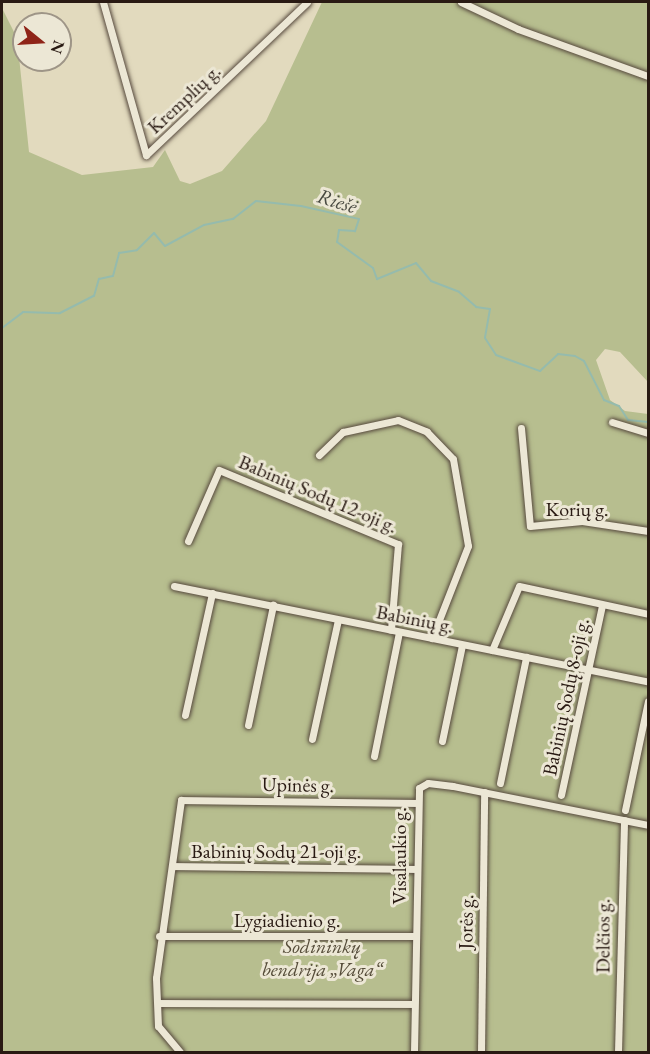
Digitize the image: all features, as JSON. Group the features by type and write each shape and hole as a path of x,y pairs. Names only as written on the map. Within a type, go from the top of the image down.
{"street":[{"name":"Kremplių g.","path":"103,2 146,155 307,2"},
{"path":"461,2 518,29 648,76"},
{"path":"319,455 343,432 398,420 427,432 453,459 468,546 432,638"},
{"path":"612,422 648,433"},
{"name":"Korių g.","path":"521,428 530,526 582,521 648,531"},
{"name":"Babinių Sodų 12-oji g.","path":"188,542 219,470 398,544 395,631"},
{"name":"Babinių g.","path":"174,586 648,682"},
{"path":"492,650 516,587 648,614"},
{"path":"184,716 212,593"},
{"path":"248,725 273,605"},
{"name":"Babinių Sodų 8-oji g.","path":"561,795 602,605"},
{"path":"312,739 338,620"},
{"path":"374,756 395,631"},
{"path":"442,741 462,645"},
{"path":"500,783 526,657"},
{"path":"626,810 648,701"},
{"name":"Visalaukio g.","path":"414,1053 415,803 419,788 428,783 484,792 648,825"},
{"name":"Jorės g.","path":"481,1053 484,792"},
{"name":"Upinės g.","path":"172,866 180,800 415,803"},
{"name":"Delčios g.","path":"618,1053 624,820"},
{"path":"172,866 159,936 159,1003 161,1034 180,1053"},
{"name":"Babinių Sodų 21-oji g.","path":"172,866 416,869"},
{"name":"Lygiadienio g.","path":"159,936 415,936"},
{"path":"159,1003 414,1004"}],"green space":[{"name":"Sodininkų bendrija „Vaga“","path":"322,2 648,2 648,382 620,352 605,349 596,360 610,400 625,411 648,414 648,1052 2,1052 2,8 12,28 12,72 21,72 29,152 82,175 153,167 165,150 180,181 190,184 222,171 266,121"}],"waterway":[{"name":"Riešė","path":"2,328 23,312 60,313 94,296 99,279 113,276 119,253 137,250 154,233 165,246 204,225 233,219 256,201 301,206 359,219 355,231 339,230 337,242 373,268 377,279 416,263 431,281 459,292 476,307 490,309 485,338 496,355 540,371 558,354 575,356 584,361 604,400 619,406 628,420 648,422"}]}
